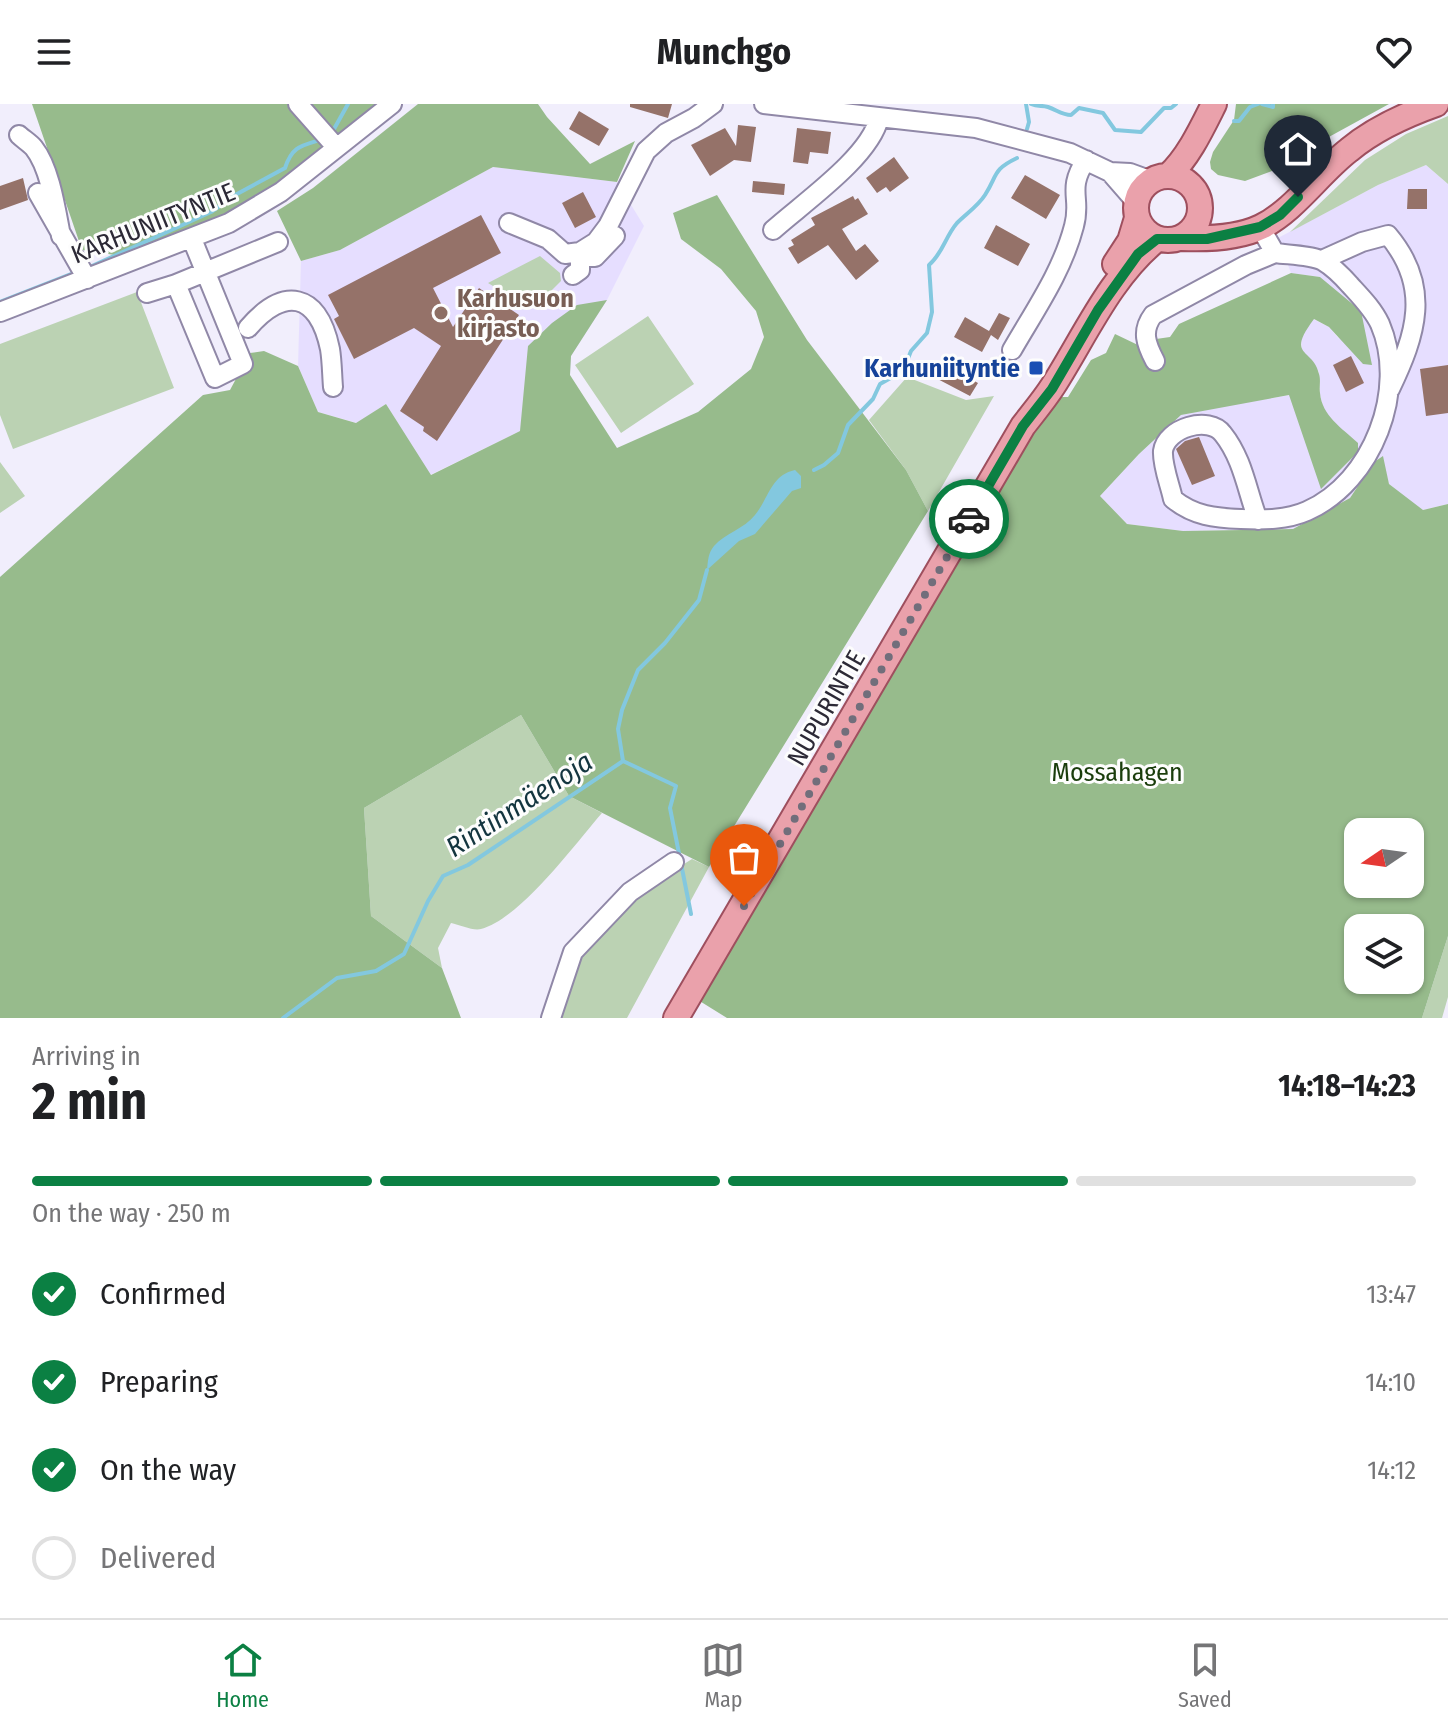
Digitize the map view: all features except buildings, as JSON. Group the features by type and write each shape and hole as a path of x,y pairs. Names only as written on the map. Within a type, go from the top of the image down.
{"main road":[{"path":"1214,104 1175,170 1139,194 1137,210 1148,234 1157,239 1207,239 1260,227 1280,215 1349,149 1379,129 1436,104"},
{"path":"1182,238 1197,223 1203,127"},
{"path":"1160,179 1188,183 1198,202 1228,234"},
{"name":"NUPURINTIE","path":"1024,426 1041,384 1130,241 1137,210"},
{"name":"NUPURINTIE","path":"676,1018 1024,426 1052,389 1098,310 1138,254 1157,239"}],"street":[{"path":"298,104 336,147"},
{"name":"KARHUNIITYNTIE","path":"0,312 192,239 259,206 392,104"},
{"path":"572,253 596,242 613,218 646,151 666,133 713,104"},
{"path":"764,104 976,128 1043,145 1110,172 1160,179"},
{"path":"678,108 694,118"},
{"path":"773,230 864,149 879,118"},
{"path":"19,135 34,148 41,161 53,195 61,236"},
{"path":"1012,350 1052,283 1064,254 1077,214 1073,193 1076,175 1086,160"},
{"path":"1110,172 1137,210"},
{"path":"38,193 87,279"},
{"path":"509,223 572,253 580,270 573,275"},
{"path":"1260,227 1275,253"},
{"path":"1155,361 1145,334 1146,325 1153,315 1235,271 1275,253 1322,260 1362,242 1388,235 1399,248 1412,278 1417,313 1408,351 1389,392 1381,424 1368,453 1356,472 1333,495 1308,511 1284,518 1258,520 1196,514 1173,499 1163,450 1168,440 1195,423 1221,430 1243,470 1258,520"},
{"path":"176,284 215,378 243,364 192,239"},
{"path":"147,293 278,242"},
{"path":"1322,260 1366,301 1380,324 1388,356 1389,392"},
{"path":"248,328 276,303 295,300 303,303 320,322 330,348 333,387"},
{"path":"551,1018 573,952 630,892 674,862"}],"shaded area":[{"path":"1426,165 1448,184 1448,504 1423,510 1408,501 1389,484 1382,457 1374,462 1350,498 1293,529 1183,531 1127,524 1100,496 1181,415 1225,406 1290,395 1322,488 1325,413 1319,372 1302,351 1301,339 1313,319 1329,327 1339,339 1320,277 1291,273 1278,238 1378,185"},
{"path":"493,167 617,182 644,226 607,300 571,356 570,375 549,417 430,475 386,404 357,423 318,412 298,366 301,261 340,250"}],"green space":[{"path":"32,104 375,104 246,209 128,257 82,250"},
{"path":"418,104 538,104 590,164 635,141 617,182 493,167 340,250 301,261 277,211 313,188"},
{"path":"1236,104 1389,104 1277,169 1245,181 1218,175 1211,169 1210,162 1234,120"},
{"path":"1448,116 1448,184 1426,165 1378,185 1290,232 1365,160 1406,134"},
{"path":"717,195 807,340 906,470 928,511 709,867 569,796 521,715 364,808 371,916 442,968 461,1018 0,1018 0,577 203,395 230,390 250,353 264,351 298,366 318,412 356,423 386,404 431,475 520,431 528,346 577,305 607,300 571,356 570,375 617,448 698,412 751,369 764,337 756,311 721,269 681,239 673,213"},
{"path":"540,256 560,273 561,281 543,299 528,307 488,283"},
{"name":"Mossahagen","path":"1291,273 1320,277 1361,311 1372,365 1363,364 1329,327 1314,319 1301,346 1316,365 1325,408 1358,443 1358,452 1321,489 1289,395 1181,415 1100,496 1127,524 1183,531 1293,529 1350,498 1374,462 1383,456 1389,484 1423,510 1448,504 1448,936 1422,1018 727,1018 698,1000 1053,397 1068,397 1091,360 1106,353 1115,334 1138,345 1150,365 1160,360 1156,339 1170,337 1179,324"},
{"path":"137,292 174,388 13,449 0,415 0,344"},
{"path":"648,316 694,384 621,433 575,365"},
{"path":"907,377 966,400 994,396 928,511 906,470 869,420"},
{"path":"0,462 25,496 0,513"},
{"path":"521,715 569,796 602,813 546,879 513,911 481,929 451,923 438,948 442,968 371,916 364,808"},
{"path":"692,859 709,867 627,1018 559,1018 578,954 636,894"},
{"path":"1448,936 1448,997 1442,1018 1422,1018"}],"water":[{"path":"795,470 801,476 801,488 792,491 755,534 739,541 707,570 709,554 714,546 751,520 775,482"}],"waterway":[{"path":"334,129 348,104"},
{"name":"Rintinmäenoja","path":"1026,104 1027,129"},
{"path":"1031,104 1068,115 1079,108 1103,113 1115,130 1141,132 1164,108 1176,104"},
{"path":"1234,121 1239,121 1250,107 1258,104"},
{"path":"1262,104 1273,107 1273,104"},
{"path":"92,266 211,212 285,168 298,148 320,140"},
{"name":"Rintinmäenoja","path":"814,470 838,453 848,425 873,399 880,384 903,371 911,351 927,333 932,312 929,265 957,223 982,199 999,170 1017,158"},
{"path":"0,302 71,274"},
{"name":"Rintinmäenoja","path":"623,761 618,729 638,670 665,643 699,600 707,570"},
{"path":"623,761 676,786 670,808 691,914"},
{"name":"Rintinmäenoja","path":"283,1018 337,978 376,971 404,954 443,876 468,865 623,761"}],"way so far":[{"path":"744,906 969,519"}],"place":[{"name":"Karhusuon kirjasto","path":"441,313"},
{"name":"Karhuniityntie","path":"1036,368"}],"route":[{"path":"969,519 1023,426 1052,389 1098,310 1138,254 1157,239 1207,239 1246,232 1280,215 1298,197"}]}
